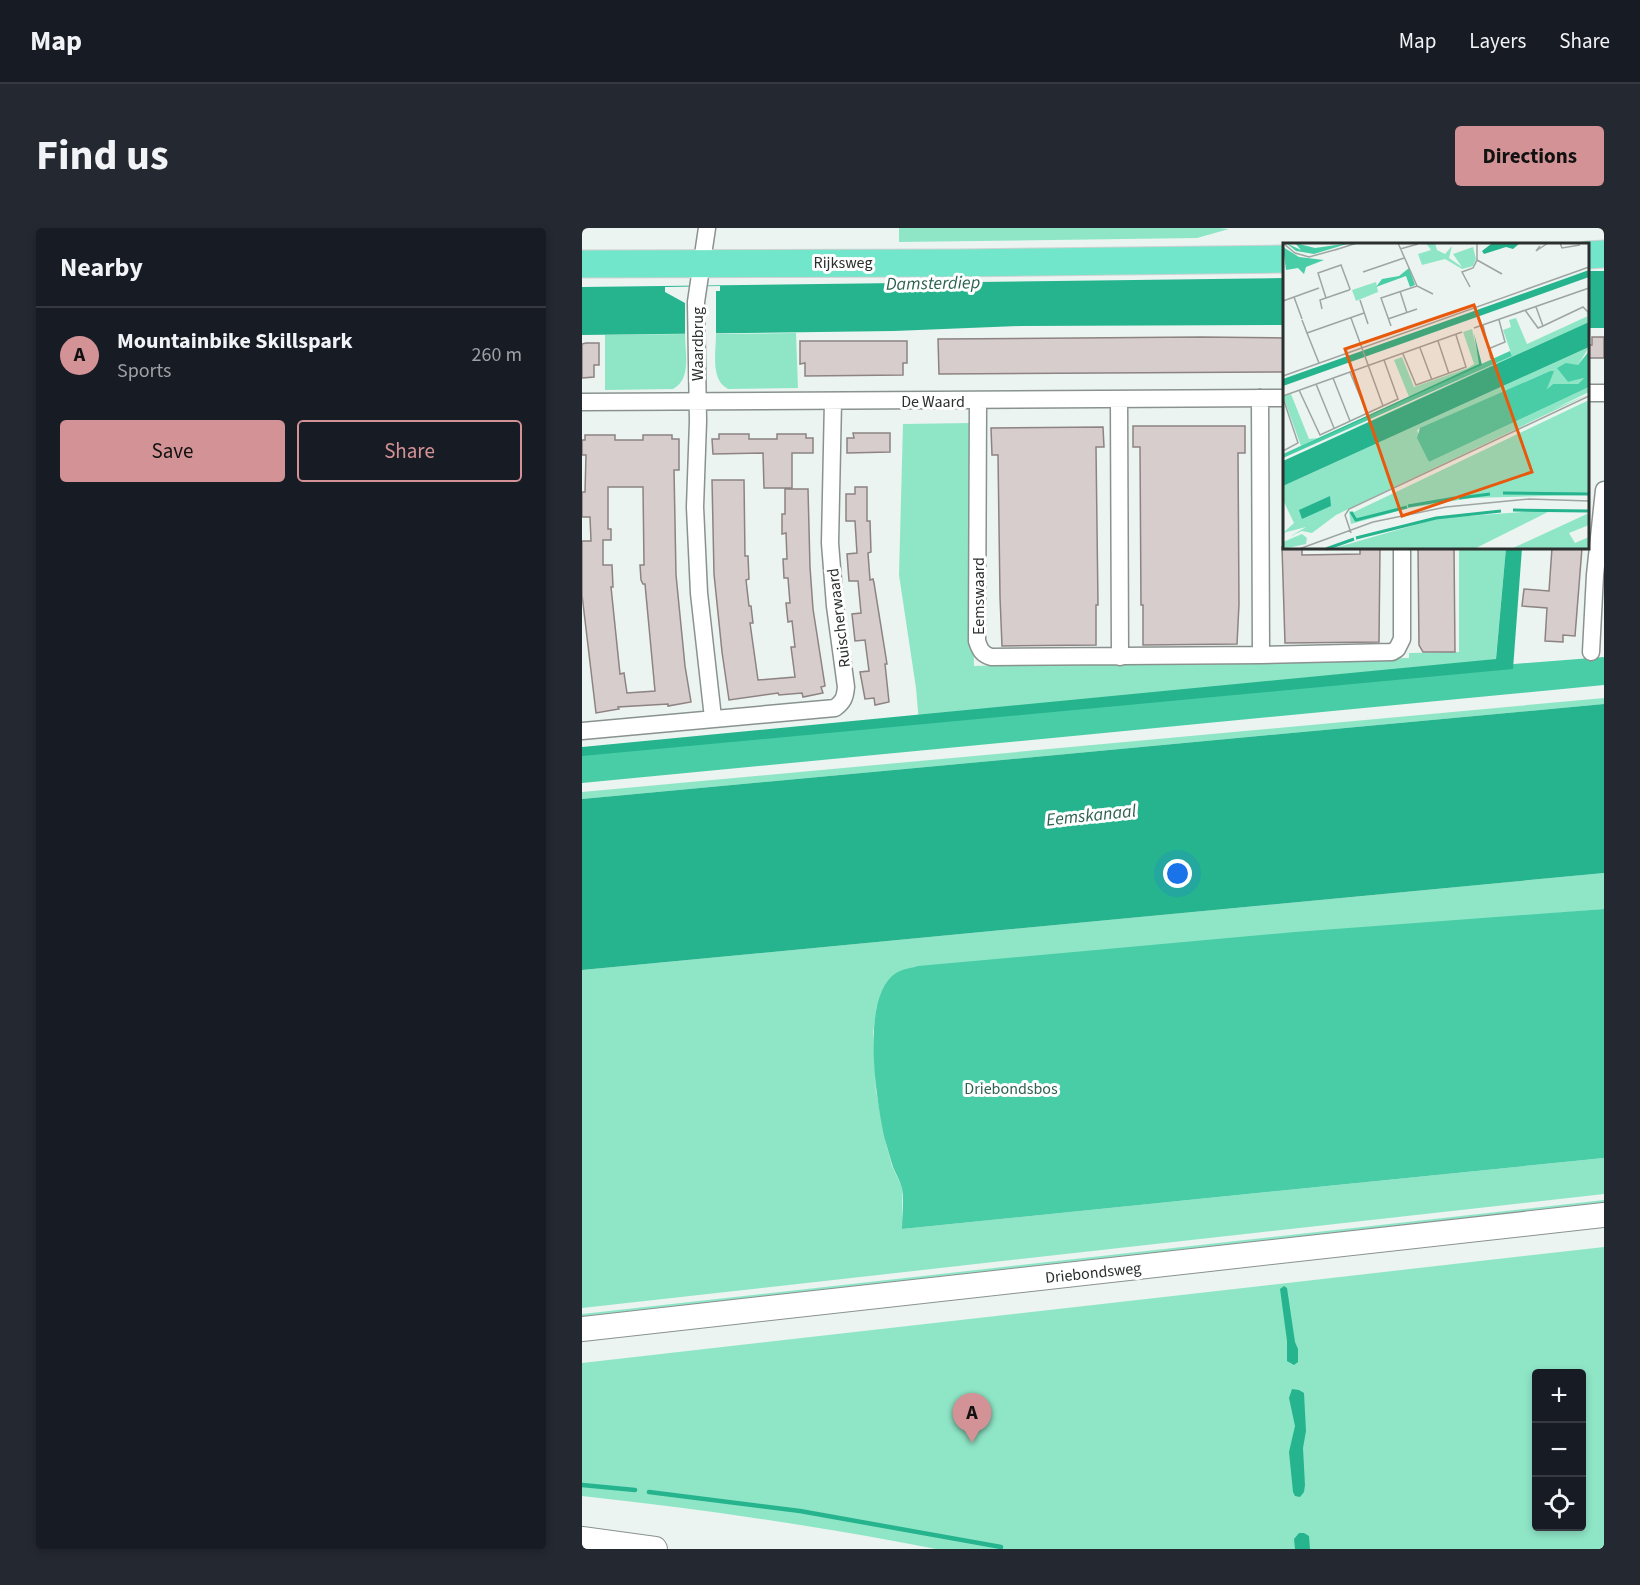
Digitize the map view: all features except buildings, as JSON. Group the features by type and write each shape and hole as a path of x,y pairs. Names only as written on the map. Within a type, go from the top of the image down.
{"main road":[{"name":"Rijksweg","path":"582,264 704,254 957,263 1283,259"},
{"path":"1589,255 1604,254"}],"street":[{"name":"Waardbrug","path":"698,401 696,302 704,254"},
{"path":"1260,398 1261,655"},
{"name":"De Waard","path":"582,402 1283,398"},
{"path":"1119,399 1120,657"},
{"name":"Eemswaard","path":"978,400 977,641 984,654 999,658 1392,652 1398,649 1402,639 1402,549"},
{"path":"698,401 695,507 699,593 714,718"},
{"name":"Ruischerwaard","path":"582,731 835,708 842,703 846,696 846,687 835,606 830,543 833,401"},
{"path":"1591,652 1600,575 1604,490"},
{"name":"Driebondsweg","path":"582,1329 1604,1215"},
{"path":"582,1539 655,1549"}],"shaded area":[{"path":"899,228 1229,229 1197,238 899,242"},
{"path":"796,333 798,388 728,389 722,385 715,365 716,334"},
{"path":"685,334 686,365 679,385 673,389 605,390 605,335"},
{"path":"970,423 974,666 1138,661 1409,658 1409,653 1459,652 1459,549 1506,549 1495,668 919,723 899,575 903,424"},
{"path":"1604,698 1604,704 582,799 582,792"},
{"path":"1604,873 1604,909 1533,915 877,1006 873,1033 876,1091 885,1139 892,1166 902,1187 902,1229 1604,1158 1604,1194 582,1308 582,970"},
{"path":"1604,1200 1604,1206 582,1322 582,1314"},
{"path":"1604,1247 1604,1549 936,1549 760,1519 582,1496 582,1363"}],"green space":[{"path":"1604,657 1604,685 582,783 582,754"},
{"name":"Driebondsbos","path":"1604,909 1604,1158 902,1229 902,1188 885,1140 875,1078 874,1052 874,1027 878,1004 885,986 898,972 918,966 1295,932"}],"water":[{"path":"1589,271 1604,271 1604,328 1589,328"},
{"name":"Damsterdiep","path":"1283,278 1283,325 1020,326 894,331 582,335 582,287"},
{"path":"1506,549 1522,549 1513,669 582,756 582,747 1496,659"},
{"name":"Eemskanaal","path":"1604,704 1604,873 582,970 582,799"},
{"path":"1284,1286 1287,1288 1298,1349 1298,1362 1294,1365 1287,1361 1287,1341 1280,1289"},
{"path":"1292,1389 1304,1393 1305,1485 1300,1497 1295,1496 1293,1492 1289,1452 1295,1426 1289,1398"},
{"path":"1299,1533 1309,1536 1310,1549 1295,1549 1294,1539"}],"pier":[{"path":"720,286 720,291 716,291 716,334 685,334 685,303 665,292 665,287"}],"waterway":[{"path":"582,1485 635,1490"},
{"path":"649,1492 800,1511 1001,1547"}],"place":[{"name":"Mountainbike Skillspark","path":"972,1443"}]}
